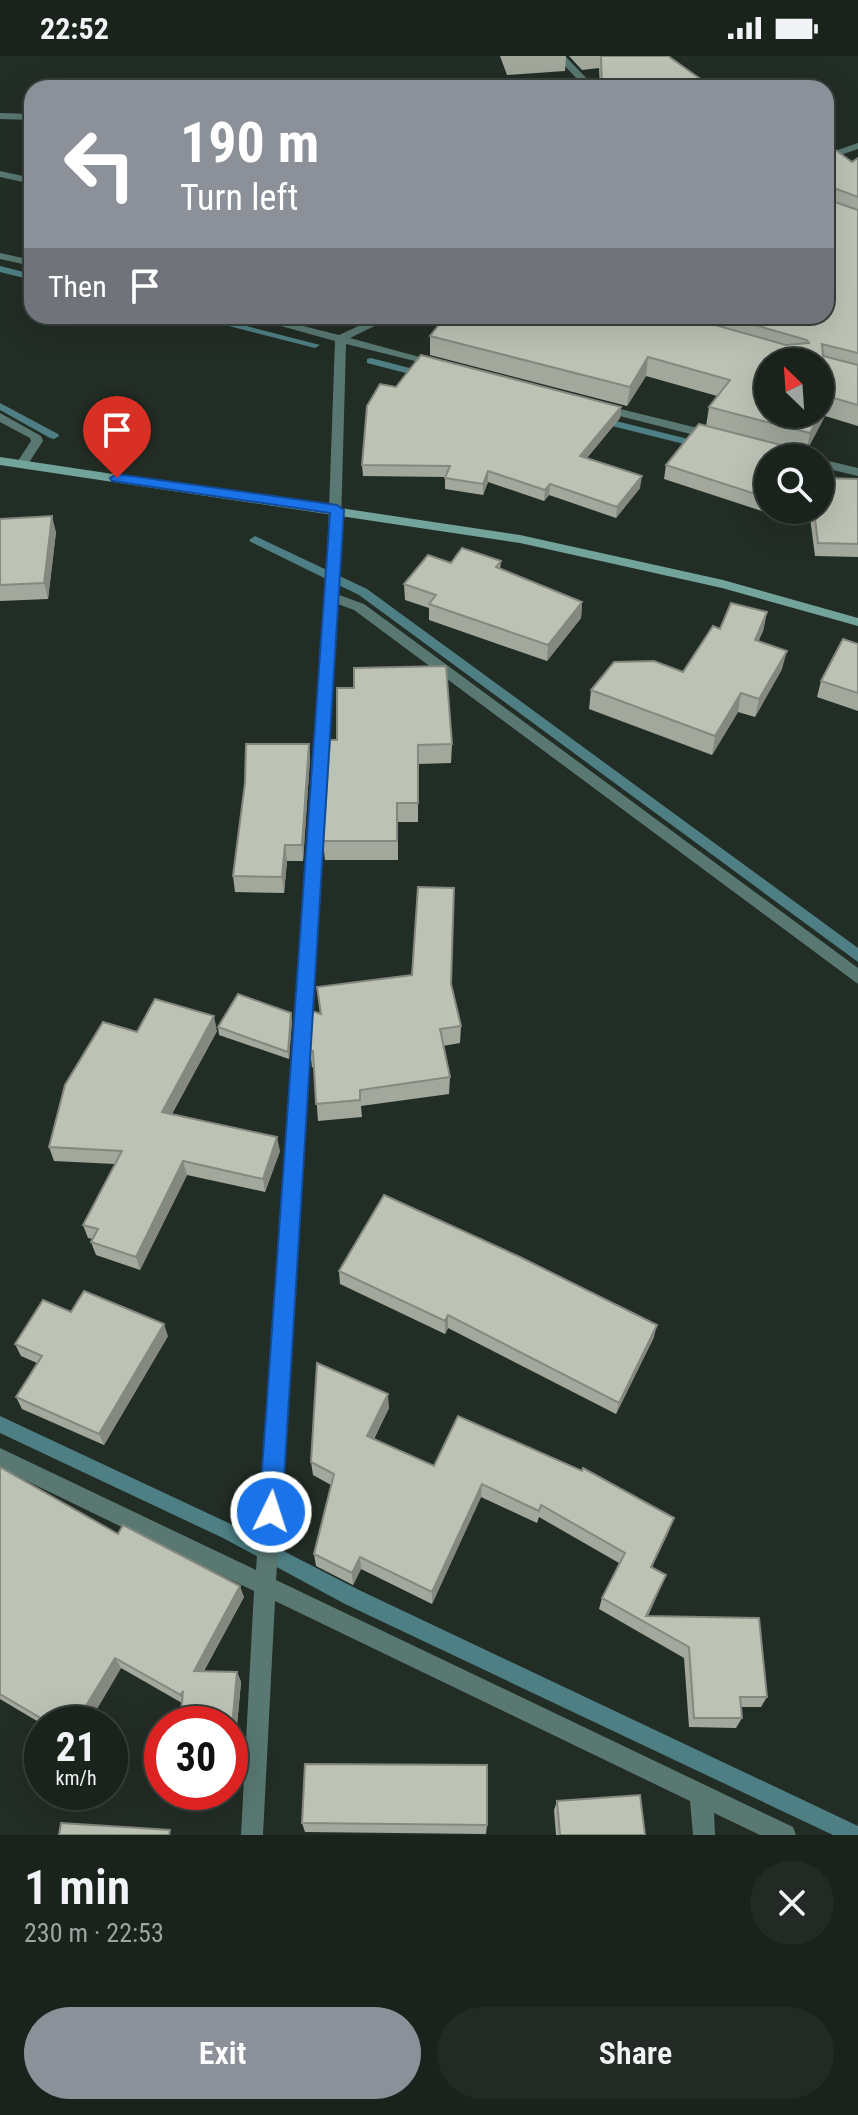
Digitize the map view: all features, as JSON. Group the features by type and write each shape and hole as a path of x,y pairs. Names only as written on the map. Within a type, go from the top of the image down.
{"street":[{"path":"560,56 583,80"},
{"path":"0,116 24,117"},
{"path":"834,154 858,146"},
{"path":"0,174 24,179"},
{"path":"0,256 24,261"},
{"path":"284,324 458,369"},
{"path":"341,338 372,324"},
{"path":"252,1835 267,1565 334,565 341,338"},
{"path":"590,405 725,439"},
{"path":"0,417 35,436 37,441 22,464"},
{"path":"0,461 520,539 723,584 858,622"},
{"path":"834,466 858,472"},
{"path":"332,592 359,607 858,977"},
{"path":"0,1458 267,1565 701,1795 785,1835"},
{"path":"701,1795 704,1835"}],"building":[{"path":"601,56 668,56 702,80 602,80"},
{"path":"834,149 852,162 858,158 858,197 834,188"},
{"path":"834,202 858,210 858,353 822,344 822,348 754,348 754,419 709,407 730,380 648,357 630,387 430,336 440,324 711,324 786,345 809,343 752,324 834,324"},
{"path":"421,355 621,407 580,456 642,476 617,507 550,484 545,490 488,471 483,484 445,478 450,466 362,465 367,406 380,384 396,387"},
{"path":"834,359 858,365 858,405 834,398"},
{"path":"699,424 777,444 754,444 754,493 666,465"},
{"path":"791,428 813,428 810,433"},
{"path":"834,478 858,479 858,544 818,543 816,524 834,524"},
{"path":"52,516 44,583 0,585 0,519"},
{"path":"462,548 501,561 496,567 582,602 548,645 429,604 436,595 404,584 428,555 451,563"},
{"path":"731,603 767,612 755,640 787,651 759,699 741,693 715,736 591,690 614,662 654,661 683,672 713,626 720,629"},
{"path":"843,639 858,644 858,693 821,681"},
{"path":"446,666 452,744 418,745 418,803 397,803 397,841 323,841 330,740 337,740 337,688 354,688 354,668"},
{"path":"246,744 309,744 302,845 285,845 282,877 233,876 245,783"},
{"path":"418,887 454,888 451,984 461,1026 440,1029 450,1077 360,1090 360,1100 316,1104 313,1051 310,1050 312,1011 321,1014 317,987 412,975"},
{"path":"238,994 291,1013 288,1052 218,1027"},
{"path":"155,999 214,1016 162,1112 277,1137 263,1179 183,1161 136,1257 91,1242 98,1229 83,1225 122,1151 49,1147 65,1085 103,1022 137,1032"},
{"path":"384,1195 520,1257 657,1325 619,1403 448,1315 445,1321 339,1271"},
{"path":"84,1291 164,1324 99,1434 16,1397 42,1356 15,1344 43,1300 71,1312"},
{"path":"317,1363 388,1394 367,1436 434,1466 458,1416 582,1471 583,1468 674,1518 651,1567 666,1575 646,1616 759,1618 767,1697 740,1697 742,1718 694,1718 689,1647 602,1598 625,1553 541,1505 539,1511 482,1484 432,1592 360,1557 352,1573 314,1554 334,1474 311,1462"},
{"path":"0,1467 118,1534 123,1525 240,1586 194,1671 237,1672 234,1706 182,1706 183,1691 181,1695 115,1658 86,1706 24,1708 0,1694"},
{"path":"305,1764 487,1765 487,1825 302,1823"},
{"path":"640,1795 645,1835 560,1835 557,1801"},
{"path":"61,1823 170,1830 169,1835 59,1835"}],"waterway":[{"path":"0,269 24,275"},
{"path":"228,324 315,345"},
{"path":"371,361 425,375"},
{"path":"0,406 54,436"},
{"path":"596,419 700,445"},
{"path":"834,480 858,486"},
{"path":"255,540 363,592 858,956"},
{"path":"0,1424 229,1532 352,1597 855,1835"}],"route":[{"path":"117,478 337,510 271,1512"}]}
